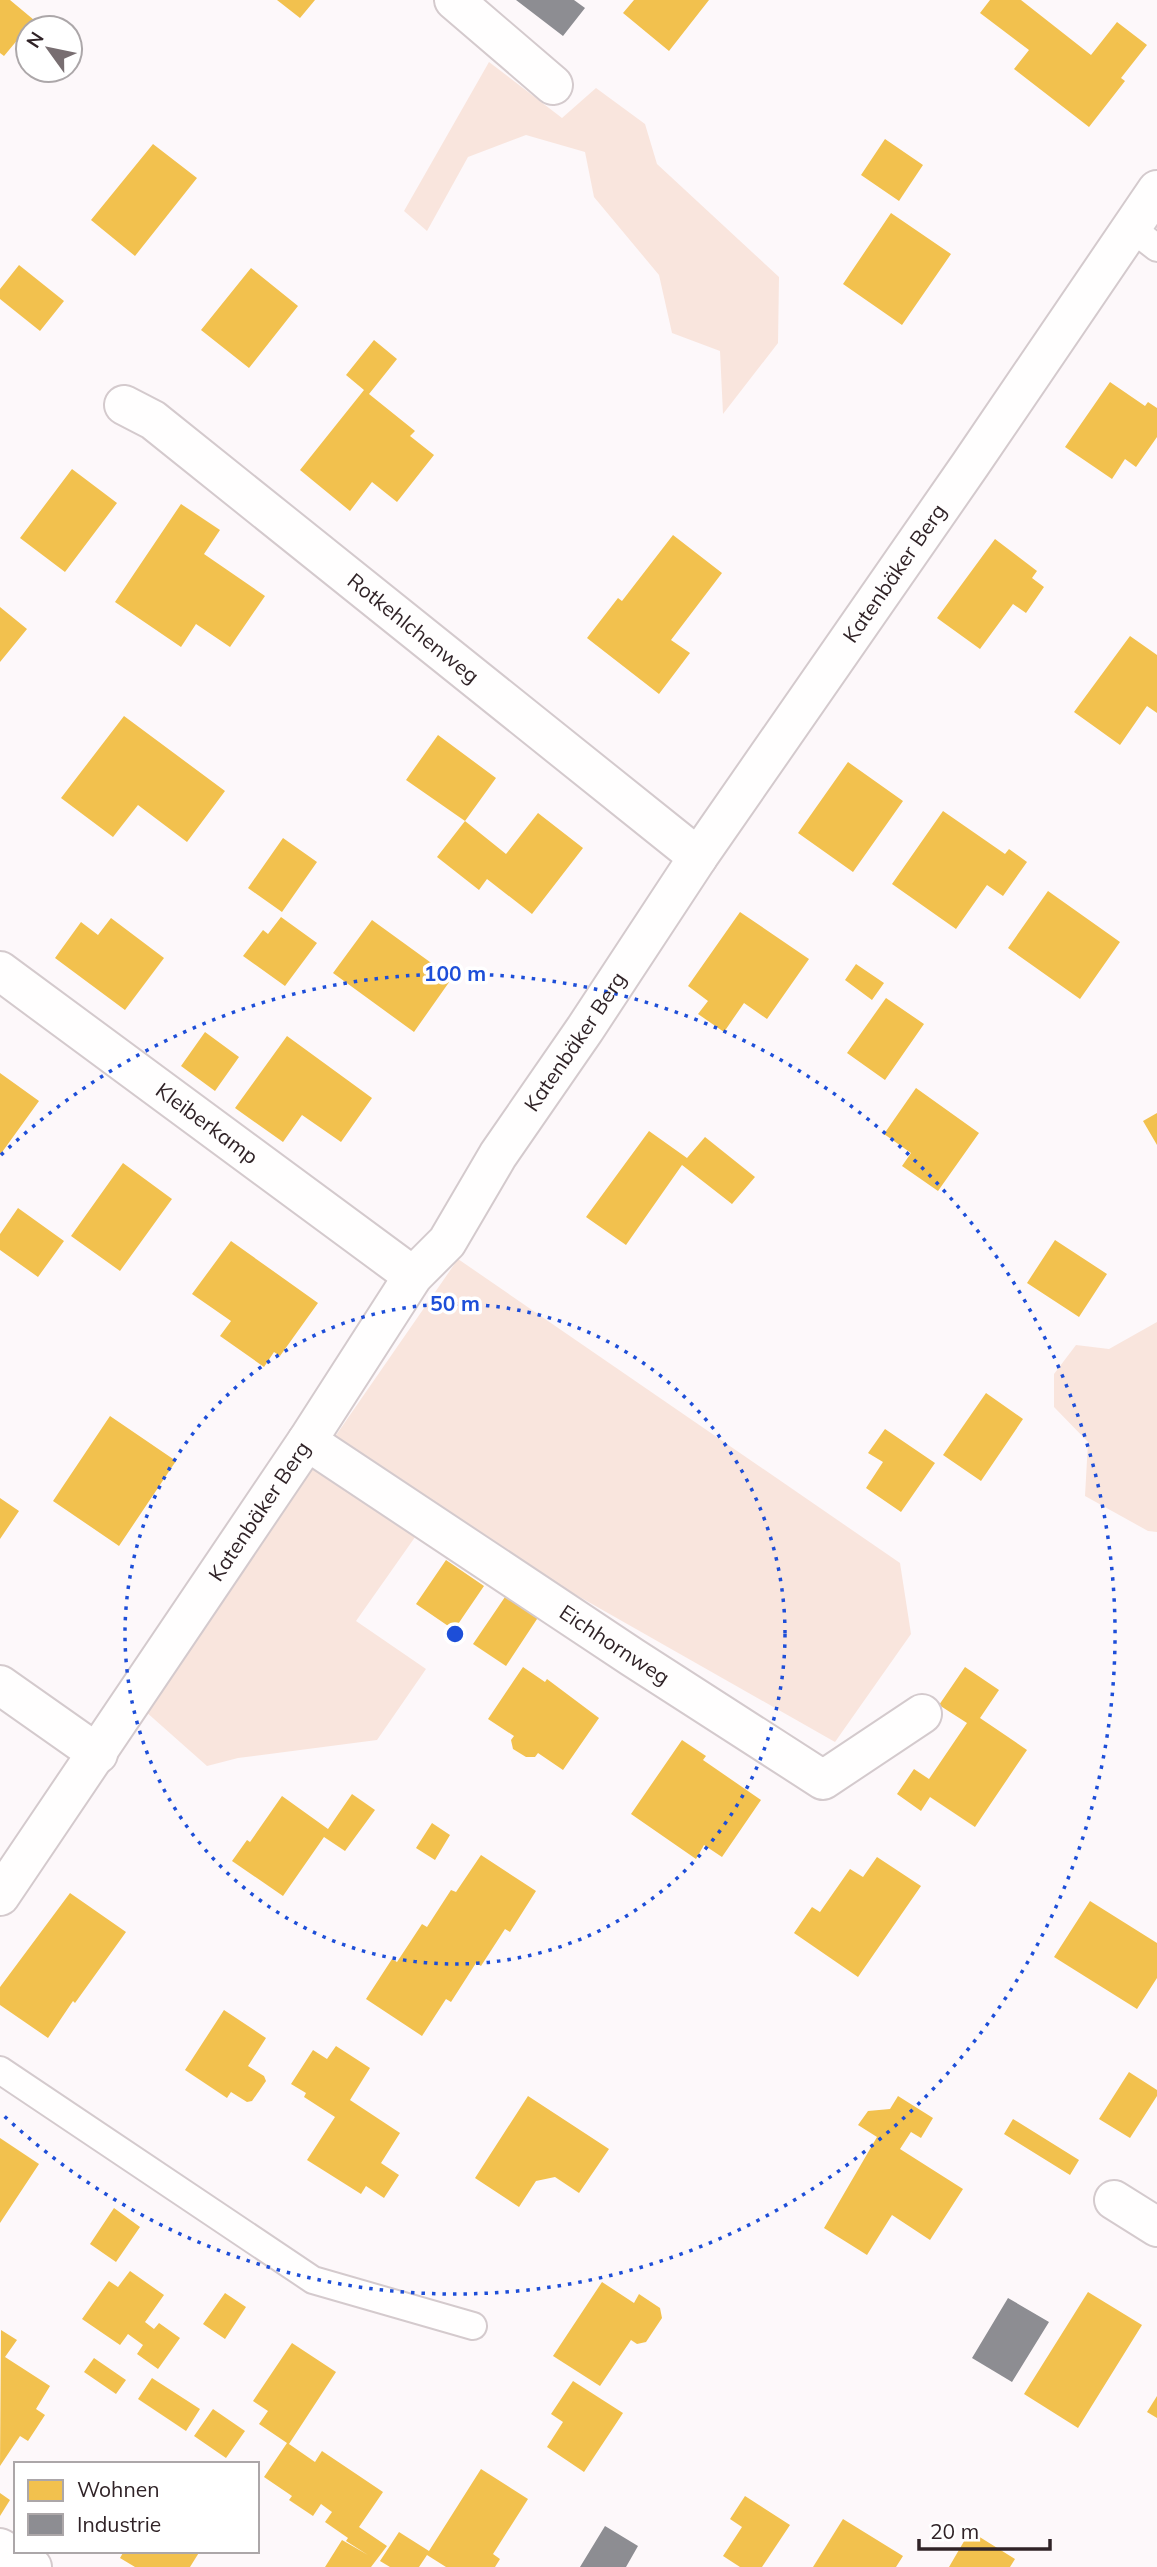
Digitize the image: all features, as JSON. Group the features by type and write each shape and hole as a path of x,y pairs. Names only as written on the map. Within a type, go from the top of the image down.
{"street":[{"path":"454,0 553,85"},
{"name":"Katenbäker Berg","path":"0,1896 307,1441 413,1276 447,1242 498,1155 698,857 970,465 1143,237 1157,190"},
{"name":"Rotkehlchenweg","path":"124,405 153,420 698,857"},
{"name":"Kleiberkamp","path":"0,971 413,1276"},
{"name":"Eichhornweg","path":"307,1441 632,1657 824,1780 922,1713"},
{"path":"0,1685 98,1754"},
{"path":"1114,2200 1157,2227"},
{"path":"0,2548 32,2567"}],"lane":[{"path":"0,2070 313,2280 473,2326"}],"shaded area":[{"path":"489,62 562,118 596,88 645,124 657,164 779,277 778,343 723,414 720,351 672,333 659,275 594,197 585,152 526,135 468,157 427,231 404,211"},
{"path":"458,1259 900,1563 911,1634 835,1742 432,1513 356,1621 426,1669 377,1740 238,1758 207,1766 145,1711"},
{"path":"1157,1322 1157,1532 1148,1531 1085,1496 1088,1442 1054,1407 1054,1374 1076,1345 1109,1349"}],"building: Wohnen":[{"path":"0,0 10,0 27,14 14,14 14,44 4,56 0,53"},
{"path":"277,0 315,0 300,18"},
{"path":"634,0 709,0 669,51 623,13"},
{"path":"990,0 1021,0 1091,55 1117,22 1147,45 1121,78 1125,81 1089,127 1014,69 1029,50 980,13"},
{"path":"885,139 923,165 899,201 861,175"},
{"path":"153,144 197,178 135,256 91,220"},
{"path":"891,213 951,254 902,325 843,284"},
{"path":"19,265 64,301 40,331 0,299 0,289"},
{"path":"251,268 298,306 249,368 201,330"},
{"path":"374,340 397,359 369,394 415,431 410,436 434,455 397,502 372,482 350,511 300,470 364,390 346,375"},
{"path":"1110,382 1145,406 1148,402 1157,408 1157,437 1136,467 1125,459 1112,479 1065,447"},
{"path":"72,469 117,503 65,572 20,538"},
{"path":"181,504 220,530 204,554 265,596 230,647 196,624 181,647 115,602"},
{"path":"673,535 722,573 671,640 690,653 659,694 587,638 618,598 622,601"},
{"path":"995,539 1037,571 1032,578 1044,587 1026,613 1013,604 980,649 937,618"},
{"path":"0,607 27,629 0,662"},
{"path":"1130,636 1157,655 1157,713 1147,706 1120,745 1074,712"},
{"path":"124,716 225,791 187,842 138,805 113,837 61,798"},
{"path":"438,735 496,778 465,821 406,780"},
{"path":"848,762 903,801 853,872 798,833"},
{"path":"943,811 1005,854 1009,849 1027,862 1003,896 987,885 956,929 892,884"},
{"path":"538,813 583,848 532,914 487,879 479,890 437,857 465,821 506,854"},
{"path":"283,838 317,862 282,912 248,888"},
{"path":"1048,891 1120,942 1080,999 1008,948"},
{"path":"740,912 809,959 767,1019 744,1003 724,1032 698,1014 708,1001 688,986"},
{"path":"281,917 317,943 285,986 243,956 263,930 268,934"},
{"path":"111,918 164,958 125,1010 55,958 81,922 98,935"},
{"path":"372,920 452,978 414,1032 333,973"},
{"path":"856,964 884,983 872,1000 845,980"},
{"path":"886,998 924,1024 885,1080 847,1053"},
{"path":"205,1032 239,1057 215,1091 181,1066"},
{"path":"287,1036 372,1098 341,1142 302,1115 283,1142 235,1108"},
{"path":"0,1073 39,1101 0,1155"},
{"path":"916,1088 979,1133 938,1191 902,1166 911,1153 884,1134"},
{"path":"1157,1113 1157,1145 1143,1121"},
{"path":"649,1131 687,1158 705,1137 755,1177 732,1204 682,1165 626,1245 586,1217"},
{"path":"123,1163 172,1199 120,1271 71,1236"},
{"path":"18,1208 64,1241 38,1277 0,1250 0,1234"},
{"path":"1055,1240 1107,1274 1079,1317 1027,1283"},
{"path":"231,1241 318,1303 280,1356 274,1352 264,1367 220,1336 231,1321 192,1294"},
{"path":"986,1393 1023,1419 981,1481 943,1455"},
{"path":"110,1416 176,1461 119,1546 53,1501"},
{"path":"885,1429 935,1463 901,1512 866,1488 883,1462 868,1453"},
{"path":"0,1498 19,1511 0,1539"},
{"path":"446,1560 484,1586 454,1630 416,1604"},
{"path":"507,1594 539,1616 506,1666 473,1644"},
{"path":"523,1667 545,1682 547,1679 599,1718 563,1770 538,1753 535,1757 526,1757 513,1749 511,1740 514,1736 488,1719"},
{"path":"965,1667 999,1690 980,1718 1027,1750 975,1827 930,1797 921,1811 897,1794 914,1769 929,1779 967,1723 939,1705"},
{"path":"682,1740 706,1756 703,1760 761,1800 722,1857 704,1845 696,1859 631,1814"},
{"path":"352,1794 375,1810 345,1851 324,1837 283,1896 232,1861 247,1840 250,1842 282,1796 328,1829"},
{"path":"432,1823 450,1835 435,1860 416,1848"},
{"path":"481,1855 536,1891 510,1932 505,1929 481,1966 476,1963 451,2002 446,1999 422,2036 366,1999 392,1959 397,1962 422,1924 427,1927 451,1890 456,1892"},
{"path":"877,1857 921,1886 858,1977 794,1933 812,1907 820,1912 850,1869 863,1877"},
{"path":"70,1893 126,1932 48,2038 0,2005 0,1987"},
{"path":"1090,1901 1157,1943 1157,1978 1137,2009 1054,1957"},
{"path":"224,2010 266,2038 248,2066 264,2076 266,2081 252,2101 247,2102 231,2092 227,2098 185,2070"},
{"path":"336,2046 370,2068 350,2100 400,2133 381,2163 399,2175 384,2198 366,2186 361,2194 307,2160 335,2117 304,2097 306,2093 291,2084 313,2050 327,2059"},
{"path":"1129,2072 1157,2090 1157,2096 1130,2138 1099,2119"},
{"path":"528,2096 609,2149 579,2193 555,2177 536,2181 519,2207 475,2178"},
{"path":"898,2096 933,2118 921,2138 911,2132 900,2149 963,2189 930,2240 892,2215 867,2255 824,2228 877,2137 858,2125 868,2111 890,2109"},
{"path":"1013,2119 1079,2160 1070,2175 1004,2134"},
{"path":"0,2138 39,2164 0,2223"},
{"path":"114,2208 140,2227 116,2262 90,2244"},
{"path":"130,2271 164,2295 145,2322 154,2329 159,2323 180,2338 158,2369 137,2354 143,2345 128,2334 120,2345 82,2319 109,2281 118,2287"},
{"path":"602,2282 634,2303 639,2294 660,2308 662,2318 646,2342 637,2344 631,2340 600,2386 553,2356"},
{"path":"1088,2292 1142,2325 1078,2428 1024,2394"},
{"path":"225,2293 246,2307 225,2339 203,2324"},
{"path":"1,2330 17,2340 5,2357 50,2386 36,2409 45,2415 28,2441 20,2436 0,2466"},
{"path":"292,2343 336,2372 289,2444 315,2462 322,2451 383,2492 359,2527 387,2546 371,2567 325,2567 342,2540 368,2555 346,2541 348,2538 325,2522 332,2512 321,2504 313,2516 289,2500 292,2496 264,2477 287,2443 259,2424 268,2411 253,2401"},
{"path":"94,2358 126,2380 116,2394 84,2372"},
{"path":"152,2378 200,2409 186,2431 138,2399"},
{"path":"573,2381 623,2413 584,2472 547,2447 563,2422 551,2414"},
{"path":"1157,2396 1157,2418 1147,2412"},
{"path":"213,2409 245,2431 226,2458 194,2436"},
{"path":"481,2469 528,2499 493,2554 500,2559 495,2567 446,2567 427,2555 419,2567 390,2567 380,2561 399,2532 429,2551"},
{"path":"0,2493 10,2500 0,2516"},
{"path":"745,2496 790,2525 762,2567 740,2567 723,2556 742,2527 730,2519"},
{"path":"843,2519 903,2556 896,2567 813,2567"},
{"path":"970,2531 1015,2559 1010,2567 949,2567"},
{"path":"123,2553 199,2553 190,2567 135,2567 120,2558"}],"building: Industrie":[{"path":"516,0 574,0 585,8 563,36"},
{"path":"1008,2298 1049,2322 1012,2382 972,2358"},
{"path":"605,2526 638,2546 626,2567 580,2567"}]}
